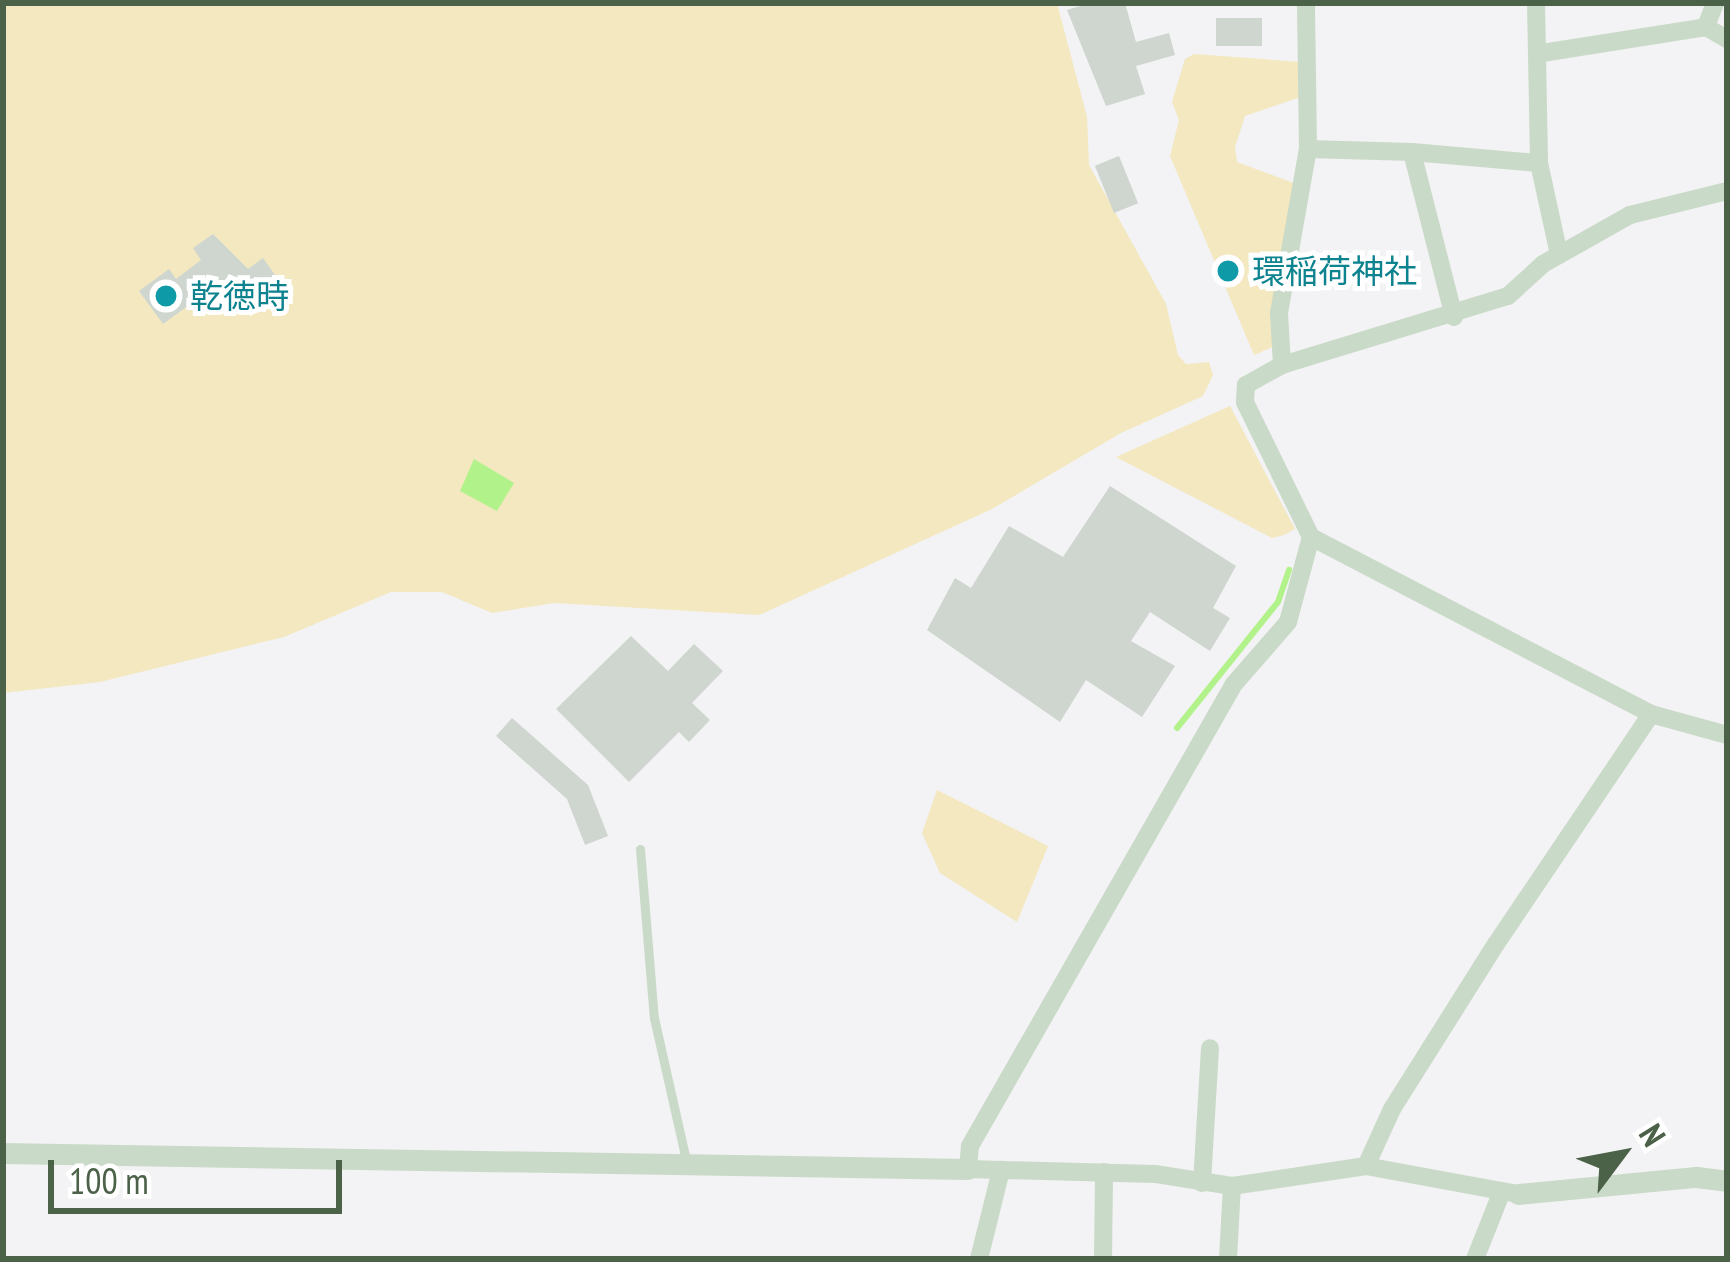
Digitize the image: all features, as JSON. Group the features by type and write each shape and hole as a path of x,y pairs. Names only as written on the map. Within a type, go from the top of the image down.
{"street":[{"path":"1282,365 1279,313 1308,149 1306,3"},
{"path":"1536,3 1543,53 1539,163 1559,255"},
{"path":"1706,28 1715,3"},
{"path":"1543,53 1706,28 1727,39"},
{"path":"1308,149 1539,163"},
{"path":"1412,152 1454,317"},
{"path":"1727,191 1630,215 1559,255 1508,296 1454,317 1282,365 1246,385 1245,402 1311,537 1651,714 1727,735"},
{"path":"968,1169 970,1146 1234,684 1288,622 1311,537"},
{"path":"1366,1166 1473,981 1651,714"},
{"path":"1202,1183 1210,1048"},
{"path":"3,1153 1104,1172 1232,1186 1366,1166 1510,1192 1696,1177 1727,1181"},
{"path":"979,1259 1001,1170"},
{"path":"1103,1259 1104,1172"},
{"path":"1228,1259 1232,1186"},
{"path":"1475,1259 1510,1192"}],"lane":[{"path":"640,850 654,1018 687,1164"}],"shaded area":[{"path":"3,3 1057,3 1087,117 1089,165 1166,304 1178,355 1186,364 1209,362 1213,375 1203,396 1121,433 992,509 759,615 554,603 492,613 442,592 391,592 284,637 100,682 3,693"},
{"path":"1194,54 1302,62 1303,96 1245,116 1235,147 1237,162 1294,183 1275,346 1254,355 1170,156 1179,120 1172,102 1185,59"},
{"path":"1230,406 1295,529 1284,535 1272,538 1116,457"},
{"path":"474,459 514,483 497,511 460,491"},
{"path":"937,790 1048,846 1017,922 940,873 922,833"}],"building":[{"path":"1090,3 1125,3 1136,42 1169,33 1175,55 1136,66 1145,94 1106,106 1067,10"},
{"path":"1216,18 1262,18 1262,46 1216,46"},
{"path":"1119,156 1138,203 1114,213 1095,166"},
{"path":"213,234 248,269 263,258 275,275 230,307 215,286 163,324 139,291 169,269 176,279 201,260 193,248"},
{"path":"1110,486 1236,566 1213,608 1230,618 1210,651 1150,612 1131,641 1175,666 1142,717 1086,680 1060,722 927,630 955,578 971,588 1009,526 1063,557"},
{"path":"631,636 668,671 694,644 723,671 692,703 710,720 689,742 679,732 629,782 556,709"},
{"path":"512,718 588,785 608,836 585,845 567,799 496,736"}],"waterway":[{"path":"1177,728 1278,602 1289,570"}],"place":[{"name":"環稲荷神社","path":"1228,271"},
{"name":"乾徳時","path":"166,296"}]}
